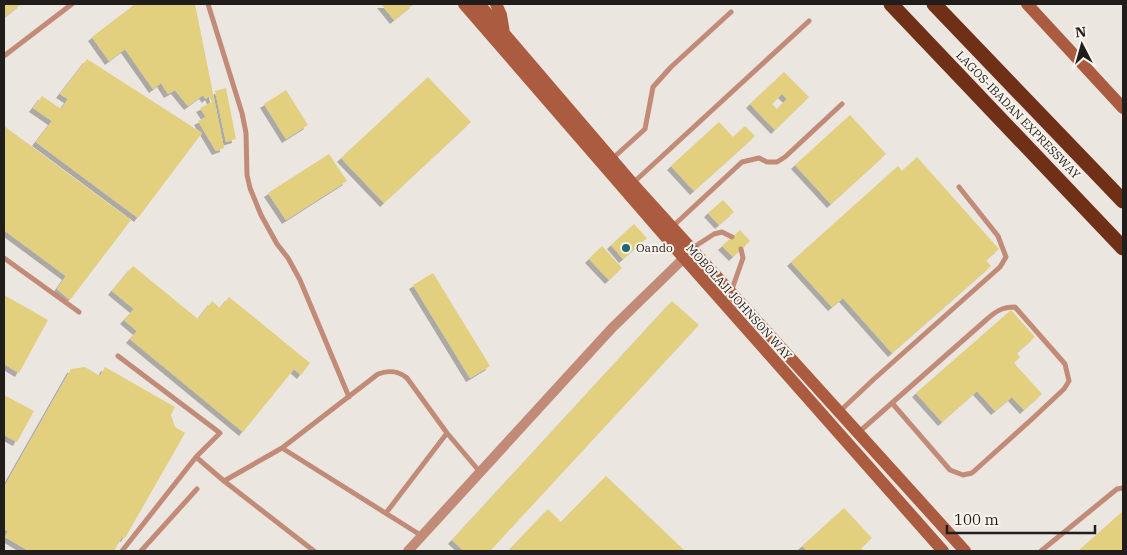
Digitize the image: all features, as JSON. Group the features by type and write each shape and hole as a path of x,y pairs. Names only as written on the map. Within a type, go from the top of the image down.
{"highway":[{"name":"LAGOS-IBADAN EXPRESSWAY","path":"891,4 1123,248"},
{"name":"LAGOS-IBADAN EXPRESSWAY","path":"934,4 1123,201"}],"street":[{"name":"MOBOLAJI JOHNSON WAY","path":"464,4 688,253 943,551"},
{"name":"MOBOLAJI JOHNSON WAY","path":"479,4 612,160 672,227 688,253 730,292 965,551"},
{"path":"496,4 501,15 504,33"},
{"path":"1028,4 1123,108"},
{"path":"412,550 422,536 612,328 688,253"}],"lane":[{"path":"4,56 72,4"},
{"path":"208,4 242,113 246,133 247,175 250,188 261,215 300,280 350,397"},
{"path":"612,160 645,128 652,87 731,12"},
{"path":"632,183 809,21"},
{"path":"672,227 742,162 759,158 768,162 777,162 785,157 842,104"},
{"path":"839,413 874,379 1000,267 1006,257 998,236 959,187"},
{"path":"688,253 714,234 722,232 732,237"},
{"path":"730,292 743,258 741,249"},
{"path":"4,258 79,312"},
{"path":"858,433 892,402 995,312 1004,307 1015,307 1065,364 1069,380 1064,389 1025,426 972,472 963,475 950,470 892,402"},
{"path":"118,356 220,433 196,456 122,551"},
{"path":"224,481 282,448 384,372 393,371 405,376 480,472"},
{"path":"386,513 448,433"},
{"path":"282,448 422,536"},
{"path":"196,456 224,481 314,551"},
{"path":"1041,551 1117,489 1123,488"},
{"path":"141,551 197,489"}],"building":[{"path":"4,4 21,4 4,18"},
{"path":"135,4 195,4 224,148 216,151 198,121 206,117 200,108 212,102 209,96 206,99 203,95 188,106 175,90 168,94 161,83 153,89 125,49 109,61 92,37"},
{"path":"381,4 414,4 394,20"},
{"path":"87,59 202,133 138,218 36,142 52,121 33,108 42,96 61,109 68,99 60,94"},
{"path":"784,72 809,97 775,130 750,104","holes":["782,94 787,99 777,109 772,104"]},
{"path":"428,77 471,122 384,203 341,158"},
{"path":"226,88 236,139 226,142 215,91"},
{"path":"286,90 308,125 286,139 264,104"},
{"path":"850,115 886,154 831,204 795,165"},
{"path":"719,122 733,137 745,126 755,136 694,191 671,166"},
{"path":"4,126 131,220 70,300 57,289 66,276 4,230"},
{"path":"329,154 347,181 286,220 268,193"},
{"path":"917,157 999,249 986,260 991,266 892,353 843,298 832,307 791,262 898,166 902,171"},
{"path":"723,200 734,212 719,225 708,213"},
{"path":"634,224 647,238 623,259 611,245"},
{"path":"740,230 750,241 733,257 722,246"},
{"path":"602,246 622,268 609,280 589,259"},
{"path":"133,266 198,319 212,301 220,308 229,297 310,363 301,375 294,369 243,432 130,339 137,331 124,320 134,309 112,291"},
{"path":"433,273 490,366 470,378 413,285"},
{"path":"4,295 48,320 19,373 4,364"},
{"path":"672,301 699,325 490,551 464,551 452,540"},
{"path":"1011,310 1035,337 1017,353 1020,357 1014,363 1042,394 1024,410 1012,397 995,411 977,391 942,422 916,393"},
{"path":"85,367 100,376 105,367 175,407 171,415 175,427 185,433 125,538 122,537 114,551 29,551 5,537 8,531 4,529 4,487 71,369"},
{"path":"4,395 34,411 17,442 4,435"},
{"path":"606,476 685,551 508,551 548,509 561,522"},
{"path":"844,508 872,538 861,548 864,551 807,551 802,546"},
{"path":"1123,511 1123,551 1078,551"}],"place":[{"name":"Oando","path":"626,248"}]}
